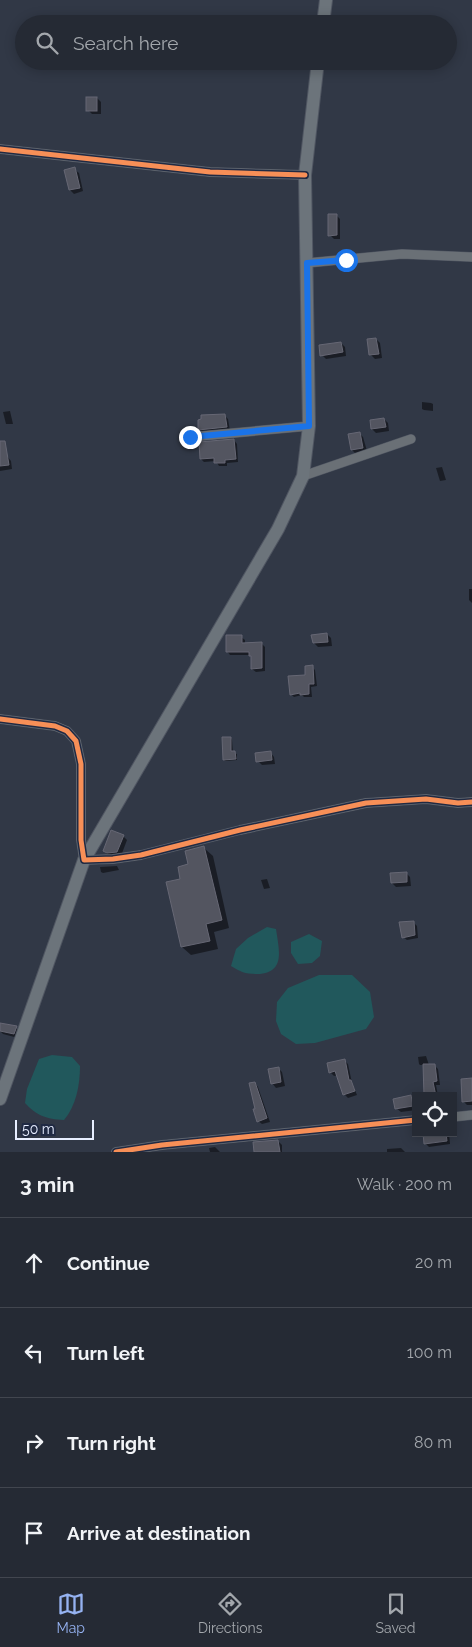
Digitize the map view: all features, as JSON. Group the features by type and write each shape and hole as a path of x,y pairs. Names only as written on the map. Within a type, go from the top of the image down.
{"main road":[{"path":"324,15 326,0"},
{"path":"0,1099 84,860 278,530 303,476 309,426 305,175 317,70"}],"street":[{"path":"0,149 210,172 305,175"},
{"path":"307,263 402,254 472,257"},
{"path":"190,437 309,426"},
{"path":"303,476 411,438"},
{"path":"0,719 55,726 67,731 76,741 81,764 81,840 84,860 113,859 141,855 240,830 366,803 426,799 458,803 472,802"},
{"path":"457,1117 472,1115"},
{"path":"116,1152 162,1145 412,1120"}],"shaded area":[{"path":"267,927 276,929 279,952 277,965 273,970 266,973 253,974 243,972 231,966 236,949 248,938"},
{"path":"309,934 322,941 320,956 312,963 298,964 291,953 291,942"},
{"path":"319,975 352,975 370,992 374,1017 366,1029 315,1043 296,1044 281,1034 276,1021 277,1002 288,988"},
{"path":"52,1055 72,1057 80,1066 76,1095 72,1108 64,1120 42,1116 25,1103 27,1089 39,1059"}],"building":[{"path":"86,97 97,97 97,111 86,111"},
{"path":"75,167 80,188 69,190 64,170"},
{"path":"328,214 337,214 337,235 328,236"},
{"path":"376,338 379,354 369,355 367,339"},
{"path":"341,342 343,352 320,356 319,345"},
{"path":"225,414 227,427 198,430 198,420 201,419 201,415"},
{"path":"384,418 386,427 371,429 370,420"},
{"path":"360,432 363,448 351,450 348,434"},
{"path":"234,439 236,459 225,460 225,463 214,463 214,458 200,459 199,442"},
{"path":"0,441 5,441 9,465 0,466"},
{"path":"327,633 328,642 313,643 311,635"},
{"path":"226,635 242,635 242,643 262,642 262,668 251,669 251,656 249,656 249,652 226,652"},
{"path":"313,665 314,684 309,684 309,694 290,695 288,676 305,675 305,666"},
{"path":"222,737 231,737 231,751 235,751 236,759 223,760"},
{"path":"271,751 272,760 256,762 255,753"},
{"path":"111,830 124,835 117,852 107,853 103,851"},
{"path":"204,846 222,920 206,924 210,941 181,947 166,882 180,879 178,867 188,864 185,851"},
{"path":"407,872 407,882 391,883 390,873"},
{"path":"414,921 415,935 402,938 399,922"},
{"path":"0,1023 17,1026 14,1034 0,1031"},
{"path":"345,1059 349,1080 351,1080 355,1091 343,1095 335,1071 329,1073 327,1063"},
{"path":"423,1064 435,1064 437,1081 433,1082 435,1092 424,1092"},
{"path":"279,1067 281,1082 271,1084 268,1069"},
{"path":"472,1078 472,1101 462,1102 461,1079"},
{"path":"255,1082 267,1118 257,1122 249,1083"},
{"path":"411,1095 412,1106 395,1109 393,1099"},
{"path":"423,1137 446,1137 447,1141 424,1144"},
{"path":"278,1140 280,1152 254,1152 253,1142"}],"cycle path":[{"path":"0,149 210,172 305,175"},
{"path":"0,719 55,726 67,731 76,741 81,764 81,840 84,860 113,859 141,855 240,830 366,803 426,799 458,803 472,802"},
{"path":"116,1152 162,1145 412,1120"}],"route":[{"path":"190,437 309,426 307,263 346,260"}]}
